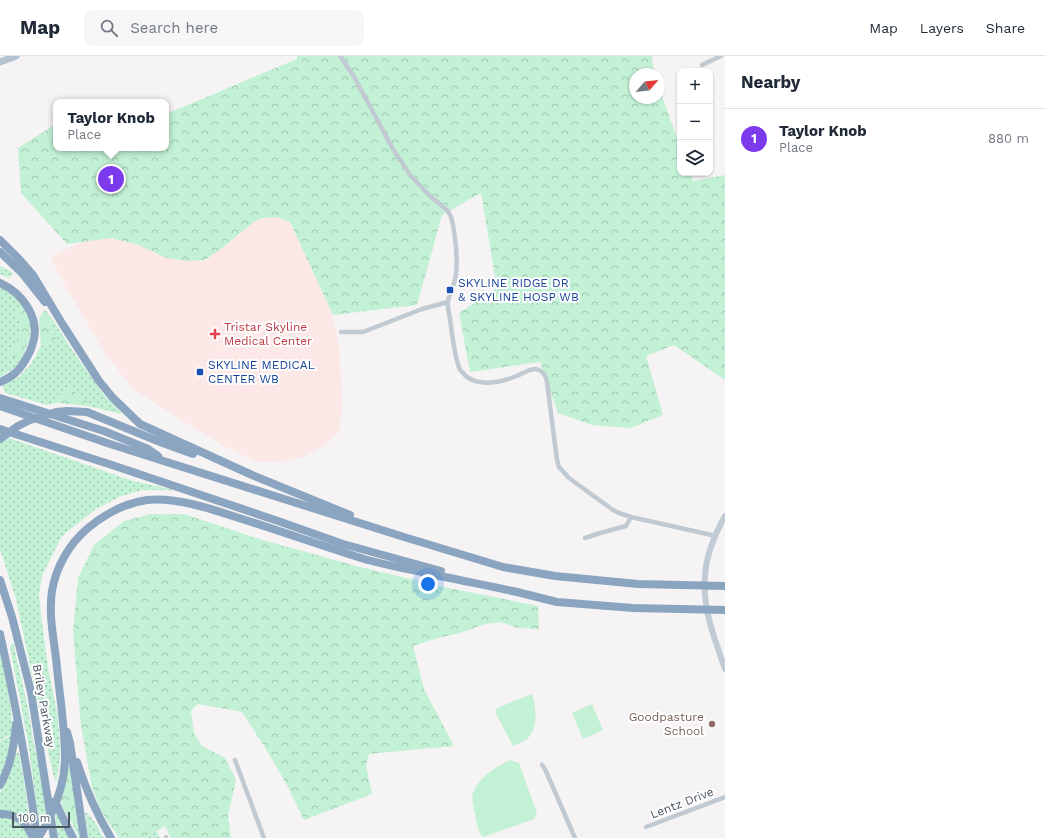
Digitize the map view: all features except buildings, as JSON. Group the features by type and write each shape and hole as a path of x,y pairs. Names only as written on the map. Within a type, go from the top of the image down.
{"highway":[{"path":"0,240 34,275 63,325 99,381 113,398 140,424 252,475 404,538"},
{"path":"0,252 22,273 63,325"},
{"path":"0,283 12,289 24,302 33,319 34,329 33,345 24,362 11,378 0,382"},
{"path":"0,398 104,431 148,449 164,460"},
{"path":"0,406 110,444 164,460 404,538 503,567 555,576 638,584 725,586"},
{"path":"0,439 18,426 30,420 56,412 87,412 160,442 252,475"},
{"path":"0,429 120,467 278,520 343,544 557,602 633,608 725,610"},
{"path":"38,838 48,822 58,796 63,778 65,759 61,704 51,620 52,592 55,578 67,551 77,538 98,520 120,508 148,500 170,500 212,510 367,560 517,592"},
{"name":"Briley Parkway","path":"0,580 12,617 31,692 54,838"},
{"path":"0,634 17,713 38,838"},
{"path":"31,692 38,722 46,773 60,812 73,838"},
{"path":"61,704 70,743 84,838"},
{"path":"0,785 10,760 14,742 17,713"},
{"path":"70,743 85,786 111,838"},
{"path":"0,814 18,818 26,826 33,838"}],"main road":[{"path":"0,62 16,56"},
{"path":"725,516 709,552 704,577 704,592 708,616 725,669"}],"street":[{"path":"340,56 353,75 393,148 410,175 429,196 448,211 451,217 457,263 456,276 448,302 455,352 459,368 464,375 471,380 486,383 512,378 532,369 538,369 545,376 547,382 559,467 570,478 619,513 716,536"},
{"path":"702,65 721,56"},
{"path":"340,332 363,332 422,309 448,302"},
{"path":"585,538 626,526 631,517"},
{"path":"235,760 264,838"},
{"path":"542,765 575,838"},
{"name":"Lentz Drive","path":"646,827 725,797"}],"shaded area":[{"name":"Tristar Skyline Medical Center","path":"277,217 290,222 333,315 340,353 342,410 339,431 325,445 304,457 285,461 257,462 220,444 134,390 106,355 55,267 51,257 84,241 111,238 136,244 222,248 255,221 263,218"}],"green space":[{"path":"297,56 652,56 653,68 629,68 629,104 665,104 677,138 677,176 691,176 693,181 725,175 725,380 674,345 646,356 663,415 631,428 592,425 558,413 540,362 470,372 459,313 497,288 481,193 442,215 417,305 333,315 290,222 277,217 263,218 255,221 205,260 186,261 167,258 136,244 111,238 67,244 21,193 18,148 53,126 53,151 169,151 169,113 297,59"},
{"path":"0,266 13,273 9,278 0,274"},
{"path":"0,285 22,304 18,314 21,330 14,344 20,355 27,340 28,314 31,327 29,340 23,356 15,367 0,377"},
{"path":"22,304 26,313 29,331 26,343 20,355 12,358 9,355 20,334 21,325 17,314"},
{"path":"45,310 53,320 48,326 56,338 54,342 41,346 39,318"},
{"path":"53,320 104,395 121,412 121,414 87,406 87,401 80,398 75,392 62,392 55,399 58,403 47,405 5,393 2,386 19,377 31,364 41,346 54,342 54,333 48,326"},
{"path":"63,388 75,389 81,398 87,401 87,406 58,403 55,399 58,394 62,392"},
{"path":"6,437 133,481 174,491 142,490 119,497 96,509 62,536 42,576 39,595 48,668 57,712 60,745 60,760 56,783 16,599 0,549 0,441"},
{"path":"151,514 184,514 259,539 356,566 444,587 538,606 539,629 518,628 501,622 485,624 460,633 413,646 424,689 454,746 369,754 366,766 372,794 304,820 287,785 242,712 197,704 191,711 194,733 202,746 225,758 236,780 228,816 231,838 171,838 165,826 157,831 144,835 143,838 119,838 101,811 92,787 81,726 73,631 78,578 94,545 124,521"},
{"path":"13,642 28,708 35,751 37,752 46,812 39,825 28,742 10,647"},
{"path":"0,651 9,693 12,736 4,771 0,777 0,741 10,735 0,740"},
{"path":"532,694 536,717 533,729 527,739 513,746 495,712 496,709"},
{"path":"592,704 603,730 583,739 572,713"},
{"path":"16,753 19,753 29,824 0,810 0,793 11,770"},
{"path":"510,760 519,763 537,814 534,819 483,837 477,823 472,795 479,782 484,777 494,769"},
{"path":"69,762 77,815 72,823 63,808 61,798 63,782"},
{"path":"85,812 93,820 104,838 88,838"},
{"path":"55,813 57,813 71,838 58,838"},
{"path":"77,815 81,838 79,838 72,823"},
{"path":"0,816 7,816 22,826 29,838 0,838"},
{"path":"157,831 160,838 143,838 143,835"}],"place":[{"name":"Taylor Knob","path":"111,179"},
{"name":"SKYLINE RIDGE DR & SKYLINE HOSP WB","path":"450,290"},
{"name":"Tristar Skyline Medical Center","path":"215,334"},
{"name":"SKYLINE MEDICAL CENTER WB","path":"200,372"},
{"name":"Goodpasture School","path":"712,724"}]}
